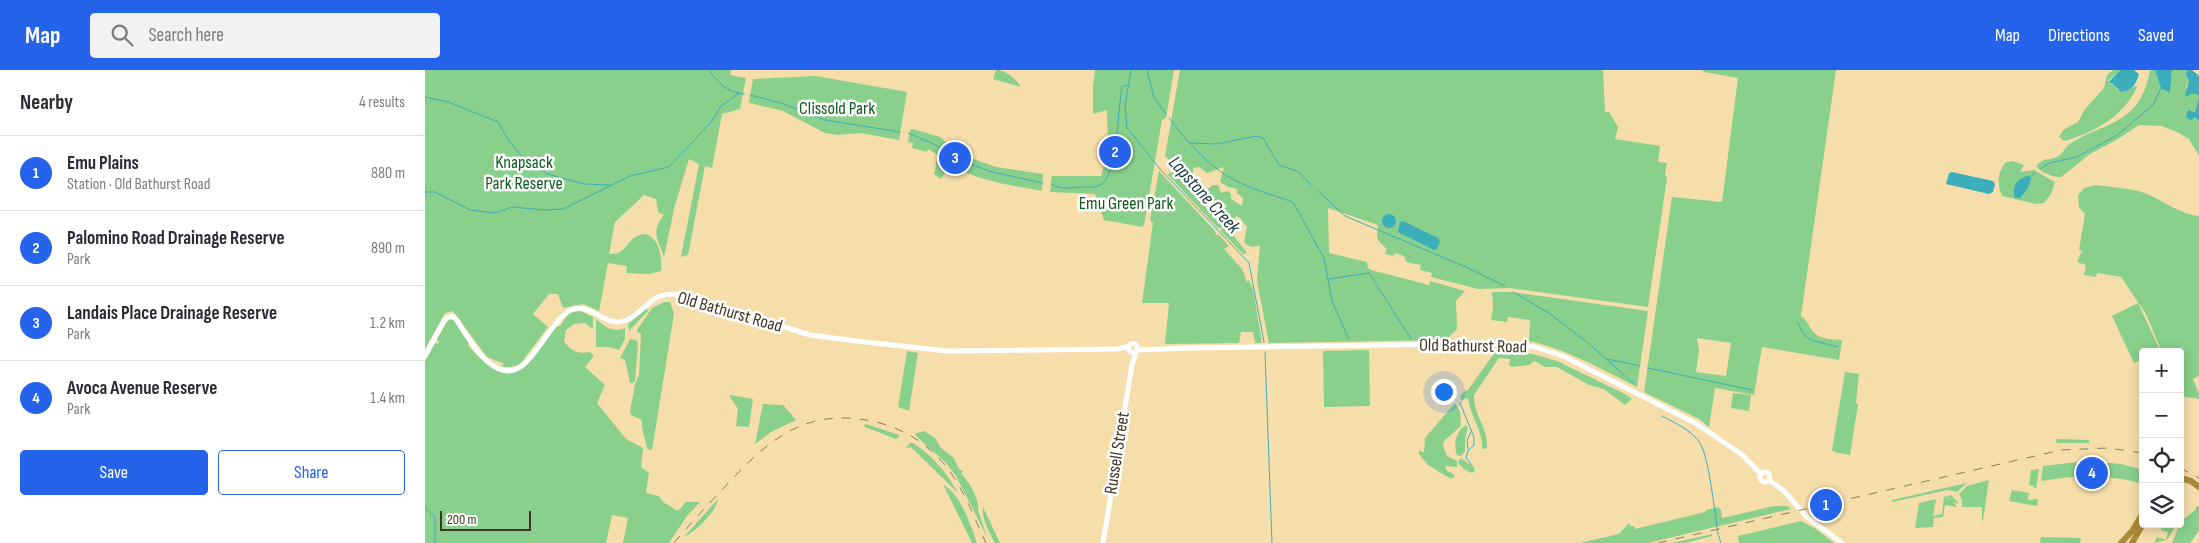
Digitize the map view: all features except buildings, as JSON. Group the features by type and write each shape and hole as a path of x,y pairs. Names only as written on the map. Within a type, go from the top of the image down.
{"highway":[{"path":"2184,480 2191,481 2197,486"},
{"path":"2121,543 2139,520"},
{"path":"2132,543 2141,528"}],"main road":[{"name":"Old Bathurst Road","path":"425,356 445,319 453,316 486,361 501,369 514,369 525,363 557,321 571,310 583,309 607,320 618,322 632,317 651,300 675,294 810,335 947,350 1454,344 1509,344 1542,348 1565,357 1697,424 1741,454 1761,474 1762,481 1766,482 1769,480 1784,491 1807,517 1842,543"},
{"name":"Russell Street","path":"1103,543 1133,349"}],"green space":[{"name":"Knapsack Park Reserve","path":"425,70 731,70 730,75 746,78 740,109 722,114 712,168 705,166 688,255 681,257 699,164 689,159 675,205 664,257 656,231 664,215 658,212 656,199 644,195 615,222 609,254 621,251 634,238 646,234 651,236 657,244 661,260 661,271 649,274 626,273 627,266 608,263 599,311 583,304 563,308 558,294 549,294 533,314 548,327 521,363 516,365 509,367 501,366 504,364 487,357 453,311 445,313 425,349"},
{"path":"996,70 1010,76 1021,87 993,79"},
{"name":"Emu Green Park","path":"1095,70 1174,70 1166,118 1162,120 1144,225 1142,227 1104,220 1095,194 1050,192 1052,176 1101,176 1108,151 1107,110 1093,114"},
{"path":"1180,70 1603,70 1605,112 1609,112 1618,127 1615,139 1660,146 1658,162 1667,163 1665,175 1667,178 1648,307 1510,288 1478,289 1431,277 1432,273 1420,270 1421,265 1406,262 1404,256 1395,253 1393,256 1385,254 1387,249 1377,237 1378,225 1328,208 1329,253 1367,262 1368,268 1371,270 1429,285 1430,281 1465,291 1456,301 1457,329 1446,340 1269,343 1257,281 1260,245 1256,247 1247,245 1244,242 1247,227 1236,216 1233,223 1236,227 1234,236 1247,253 1243,254 1220,230 1223,228 1218,228 1167,174 1176,171 1165,156","holes":["1199,167 1207,173 1224,167 1220,182 1228,187 1237,189 1237,193 1243,198 1242,206 1231,199 1231,194 1228,191 1221,193 1218,185 1213,185 1202,193 1227,206 1224,209 1220,208 1209,213 1195,188 1189,183 1193,178 1193,168"]},
{"path":"1702,70 1836,70 1801,316 1817,335 1842,340 1839,360 1762,347 1754,395 1715,388 1709,427 1699,419 1644,392 1672,197 1722,202 1738,78 1704,72","holes":["1697,338 1731,343 1726,376 1696,372 1699,351"]},
{"path":"2113,70 2120,70 2108,81 2118,90 2124,92 2135,86 2137,87 2131,97 2124,107 2107,122 2075,138 2064,141 2059,137 2063,130 2078,122 2085,109 2104,88 2107,75"},
{"path":"2150,70 2155,70 2170,93 2172,70 2187,70 2186,75 2189,81 2186,88 2190,94 2197,94 2199,96 2195,112 2191,110 2199,121 2199,156 2189,139 2177,132 2162,126 2139,125 2090,154 2061,177 2047,174 2036,166 2042,161 2059,156 2070,144 2109,125 2130,112 2145,88"},
{"name":"Clissold Park","path":"816,76 907,92 899,140 860,133 837,135 825,133 783,111 749,102 753,79"},
{"path":"913,129 940,137 959,154 996,167 1043,174 1042,191 983,179 950,165 941,179 934,174 938,155 928,149 927,152 912,148 913,143 908,142 910,130"},
{"path":"2013,161 2024,165 2020,172 2034,170 2055,182 2051,194 2044,203 2036,204 2002,196 1999,187 1999,174 2006,162"},
{"path":"1159,171 1215,231 1216,235 1219,235 1229,246 1224,249 1242,269 1247,282 1249,280 1253,289 1262,343 1255,343 1253,332 1241,332 1239,343 1165,344 1169,303 1142,303 1153,223 1150,220"},
{"path":"2096,185 2138,191 2183,212 2199,216 2199,376 2193,379 2199,393 2199,399 2184,397 2184,348 2160,348 2146,314 2121,277 2097,273 2096,277 2084,275 2086,265 2077,262 2082,251 2079,250 2085,214 2079,207 2078,195 2084,188"},
{"path":"1492,292 1511,292 1648,311 1637,387 1558,349 1529,341 1530,320 1508,317 1507,322 1491,320 1493,308"},
{"path":"664,302 670,302 674,314 652,450 647,449 642,420 631,415 630,412 635,384 639,375 641,334 637,330 652,308"},
{"path":"2138,303 2159,348 2139,348 2139,361 2134,363 2112,316"},
{"path":"645,309 649,310 629,331 628,324"},
{"path":"580,311 593,317 593,329 585,323 574,324 566,330 564,341 572,350 582,353 590,352 594,356 585,367 605,385 597,403 626,439 643,448 641,467 649,473 646,493 659,496 663,502 678,511 686,502 700,502 687,516 669,543 623,543 628,518 612,515 606,543 425,543 425,361 435,343 438,344 439,341 436,340 449,319 454,320 469,343 468,345 479,357 501,371 509,372 517,371 524,367 569,313"},
{"path":"596,319 609,328 617,330 625,328 625,339 619,350 609,347 596,347"},
{"path":"630,339 636,340 638,344 635,381 632,383 630,383 625,360 620,358"},
{"path":"1369,350 1370,406 1324,407 1323,351"},
{"path":"1499,350 1532,354 1557,361 1632,399 1625,405 1604,389 1589,385 1557,367 1545,367 1534,361 1529,365 1512,367 1509,365 1510,359 1499,358 1474,395 1476,410 1487,440 1487,448 1482,448 1481,437 1468,398 1461,400 1460,396 1468,390 1495,352"},
{"path":"907,351 918,353 909,411 898,407"},
{"path":"1845,372 1859,374 1856,403 1858,404 1850,455 1832,450"},
{"path":"1733,393 1751,395 1749,411 1731,408"},
{"path":"729,395 753,399 749,427 736,426 738,409"},
{"path":"1455,403 1460,412 1461,426 1444,441 1443,446 1447,456 1457,461 1457,467 1445,466 1447,471 1455,476 1451,479 1428,465 1419,454 1419,451 1424,452 1425,438"},
{"path":"763,404 783,405 796,420 771,432 755,444"},
{"path":"866,424 899,435 899,437 896,439 865,427 864,425"},
{"path":"1466,425 1468,428 1465,438 1465,452 1460,456 1457,455 1455,442 1460,431"},
{"path":"924,431 935,438 941,448 954,458 959,469 963,471 961,474 976,496 978,510 987,537 956,476 946,463 915,435"},
{"path":"2057,439 2089,440 2089,443 2056,443"},
{"path":"910,443 913,443 933,459 958,493 911,447 906,448"},
{"path":"1460,458 1474,467 1475,471 1472,473 1465,470 1458,463"},
{"path":"2087,461 2121,464 2139,469 2139,483 2105,477 2041,481 2043,466"},
{"path":"2039,469 2036,489 2034,486 2029,485 2031,470"},
{"path":"1989,480 1982,521 1982,507 1962,507 1962,500 1959,494 1967,486"},
{"path":"1967,483 1957,492 1948,490 1892,502 1892,500"},
{"path":"943,484 956,496 968,518 977,543 972,543"},
{"path":"2012,490 2029,493 2028,500 2038,499 2037,506 2009,501"},
{"path":"1951,495 1957,501 1958,504 1953,502 1957,507 1945,505 1943,517 1934,518 1933,527 1915,528 1919,503 1936,499 1933,516 1942,514 1944,496 1952,501 1946,496"},
{"path":"718,499 714,509 705,520 684,537"},
{"path":"1774,506 1787,506 1793,510 1648,543 1580,543 1619,534 1629,523 1635,529 1705,512 1706,510 1718,507 1721,510 1722,518"},
{"path":"2197,506 2199,507 2199,531 2190,543 2172,543 2178,528 2184,528 2184,519"},
{"path":"983,507 1000,543 995,543 988,531 983,516"},
{"path":"1801,521 1816,529 1834,543 1739,543 1738,536"},
{"path":"2162,528 2174,528 2167,540 2154,543 2157,537 2166,540 2168,532 2161,530"},
{"path":"1712,534 1712,536 1685,543 1672,543"},
{"path":"2041,537 2081,538 2080,543 2040,543"}],"water":[{"path":"2120,70 2134,70 2139,74 2133,86 2125,92 2121,92 2112,83 2108,83"},
{"path":"2155,70 2172,70 2170,93 2161,88"},
{"path":"2187,70 2192,70 2199,76 2199,97 2197,94 2190,94 2187,97 2185,95 2189,81 2186,75"},
{"path":"2199,97 2199,121 2195,117 2191,120 2186,117 2188,110 2195,112"},
{"path":"1952,172 1993,181 1995,184 1993,192 1989,194 1946,184 1949,173"},
{"path":"2028,176 2031,178 2030,184 2020,198 2015,198 2014,187 2018,181"},
{"path":"1386,214 1392,214 1396,221 1392,228 1386,228 1382,224 1382,218"},
{"path":"1403,221 1438,238 1440,242 1437,249 1434,250 1398,232 1400,222"}],"waterway":[{"path":"709,70 723,86 744,94"},
{"name":"Lapstone Creek","path":"1131,70 1125,105 1127,128 1160,169 1249,263 1264,342"},
{"path":"1147,70 1154,98 1166,114"},
{"path":"1051,184 1062,188 1096,186 1101,185 1108,177 1114,153 1122,87 1127,85"},
{"path":"2040,169 2049,163 2077,157 2116,136 2153,105 2161,88"},
{"path":"425,192 435,192 470,210 496,213 512,207 545,210 563,209 630,176 669,167 712,121 721,106 739,93"},
{"path":"750,95 781,103 825,120 900,132"},
{"path":"425,97 448,102 498,122 509,141 523,158 547,174 584,184 610,185"},
{"path":"1169,118 1189,143 1217,144 1256,136 1263,138 1279,165 1299,172 1311,185"},
{"path":"908,133 934,144 962,161 992,172 1043,183"},
{"path":"1190,143 1213,166 1237,181 1262,192 1293,202 1324,258 1332,301 1349,340"},
{"path":"2030,177 2035,173"},
{"path":"1318,191 1345,216 1466,267 1505,286"},
{"path":"1329,279 1369,273 1411,339"},
{"path":"1513,292 1549,313 1587,342 1633,383"},
{"path":"1797,322 1805,336 1811,340 1838,347"},
{"name":"Lapstone Creek","path":"1265,352 1272,543"},
{"path":"1607,359 1640,366"},
{"path":"1648,368 1752,390"},
{"path":"1460,403 1474,437 1474,445 1468,451 1466,458 1472,465"},
{"path":"1662,416 1687,431 1700,443 1709,473 1721,543"},
{"path":"1468,449 1467,440 1471,432"},
{"path":"425,508 435,517 435,543"}],"railway":[{"path":"674,543 737,474 770,444 787,432 806,424 827,419 850,418 887,425 925,445 941,460 959,486 986,543"},
{"path":"1658,543 2061,450 2108,448 2139,452"},
{"path":"2184,470 2199,478"}],"place":[{"name":"Palomino Road Drainage Reserve","path":"1115,152"},
{"name":"Landais Place Drainage Reserve","path":"955,158"},
{"name":"Avoca Avenue Reserve","path":"2092,473"},
{"name":"Emu Plains","path":"1826,505"}]}
